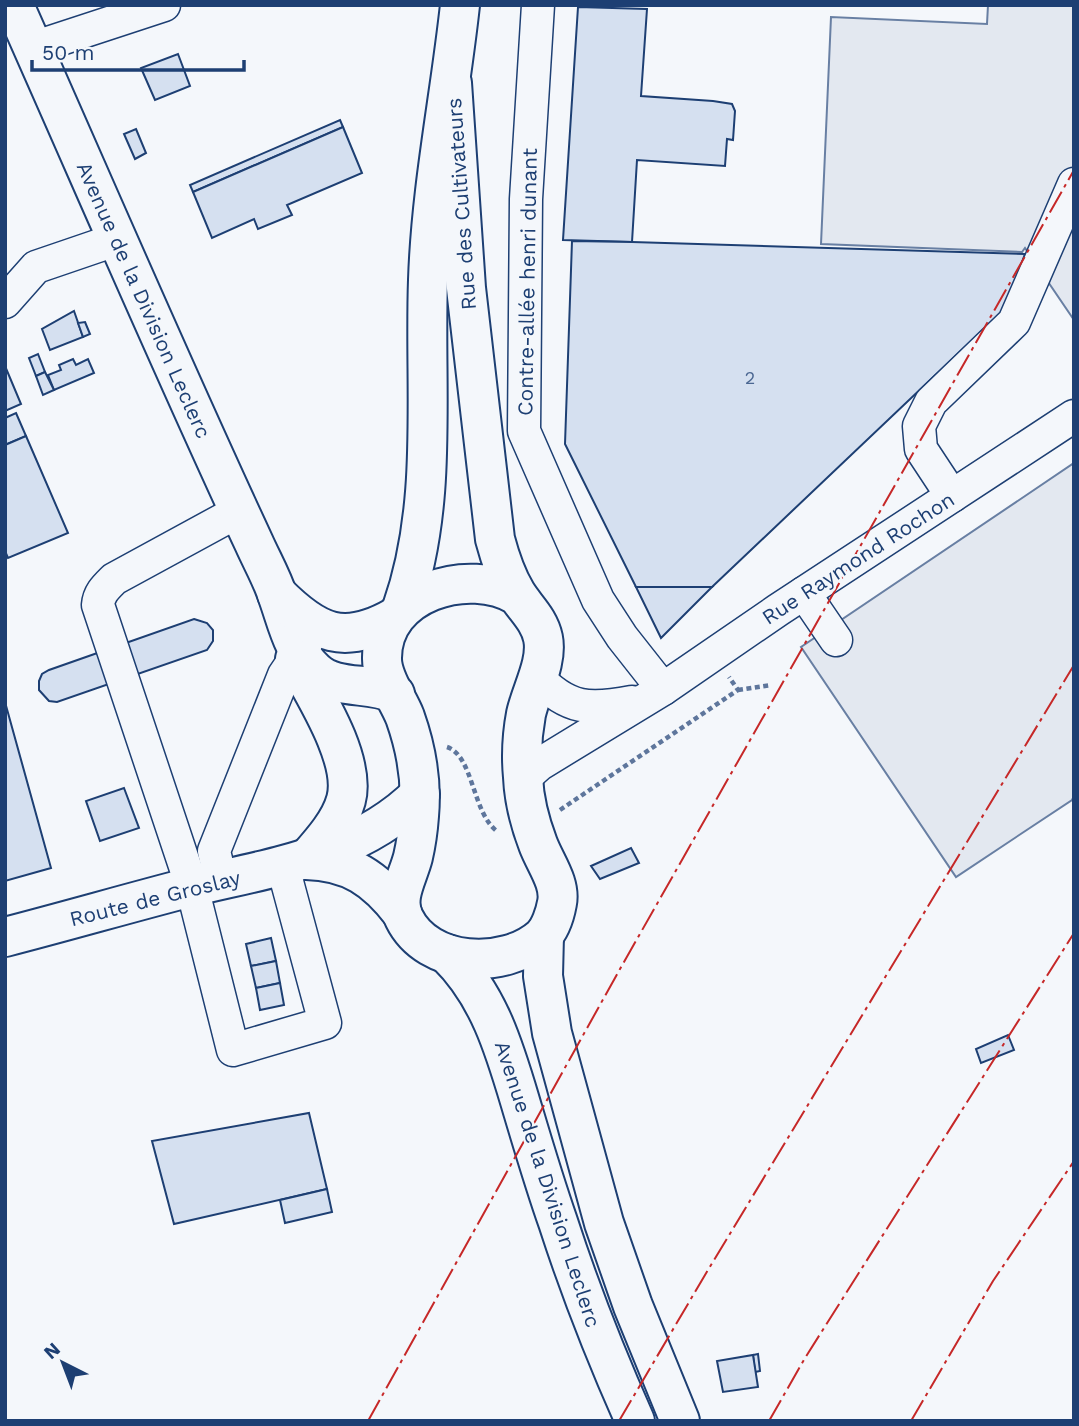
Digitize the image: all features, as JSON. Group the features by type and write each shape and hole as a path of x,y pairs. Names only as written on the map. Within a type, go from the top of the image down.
{"main road":[{"name":"Avenue de la Division Leclerc","path":"14,5 277,594 297,614 302,644 312,669 323,678 382,688 395,694"},
{"path":"452,83 460,5"},
{"name":"Rue des Cultivateurs","path":"452,83 466,288 490,503 500,558 518,596 529,608 543,638 544,648 523,734 523,779 533,828 558,899 544,935"},
{"name":"Rue des Cultivateurs","path":"402,913 400,900 413,857 420,794 415,752 405,718 384,672 382,659 386,638 412,580 424,511 431,224 439,145 452,83"},
{"name":"Avenue de la Division Leclerc","path":"302,644 357,633 399,613 425,593 464,584 486,584 518,596"},
{"path":"295,863 332,828 346,799 347,783 341,751 302,644"},
{"name":"Route de Groslay","path":"5,937 295,863 381,826 420,794"},
{"name":"Route de Groslay","path":"295,863 334,863 369,878 388,895 412,931 423,941 447,954"},
{"name":"Avenue de la Division Leclerc","path":"544,935 543,976 552,1033 604,1223 633,1306 680,1421"},
{"path":"447,954 465,958 499,957 513,954 544,935"},
{"name":"Avenue de la Division Leclerc","path":"447,954 462,969 487,1006 507,1057 558,1223 595,1328 635,1421"}],"street":[{"path":"33,48 164,5"},
{"name":"Contre-allée henri dunant","path":"538,5 526,199 524,431 598,600 654,695"},
{"path":"952,496 921,449 919,426 930,402 1014,323 1074,184"},
{"path":"5,302 36,267 118,239"},
{"name":"Rue Raymond Rochon","path":"523,779 540,764 654,695 713,653 1074,416"},
{"path":"239,511 114,579 98,598 98,605 207,884 233,1050 325,1023 295,863"},
{"path":"804,593 836,640"},
{"path":"207,884 214,851 284,675 302,644"},
{"name":"Rue Raymond Rochon","path":"537,677 561,699 589,707 599,708 654,695"}],"path":[{"path":"713,653 737,690"},
{"path":"415,752 430,747 445,746 453,749 468,774 483,813 496,831 506,833 533,828 737,690 771,685"}],"shaded area":[{"path":"988,5 1074,5 1074,320 1025,248 1022,252 821,244 831,17 987,24"},
{"path":"1074,463 1074,796 1072,800 956,877 801,647"}],"building":[{"path":"578,7 647,9 641,96 732,104 735,111 733,140 727,139 725,166 637,160 632,242 563,240"},
{"path":"178,54 190,86 155,100 141,68"},
{"path":"340,120 343,127 193,192 190,185"},
{"path":"343,127 362,173 287,205 292,215 258,229 254,219 212,238 193,192"},
{"path":"136,129 146,153 135,159 124,134"},
{"path":"572,241 1025,254 1005,309 712,587 636,587 565,444"},
{"path":"74,311 83,337 50,350 42,329"},
{"path":"85,322 90,334 83,337 78,323"},
{"path":"38,354 45,372 36,376 29,358"},
{"path":"73,359 76,365 88,359 94,373 54,390 48,375 61,370 59,365"},
{"path":"5,366 21,404 5,411"},
{"path":"45,372 54,390 43,395 36,376"},
{"path":"16,413 26,436 5,445 5,418"},
{"path":"26,436 68,533 8,558 5,551 5,445"},
{"path":"636,587 712,587 661,638"},
{"path":"194,619 207,623 213,630 213,641 207,650 57,702 49,701 39,690 42,674 49,670"},
{"path":"5,702 51,868 5,881"},
{"path":"124,788 139,828 100,841 86,801"},
{"path":"631,848 639,863 600,879 591,866"},
{"path":"271,938 276,961 251,966 246,944"},
{"path":"276,961 280,983 256,988 251,966"},
{"path":"280,983 284,1005 260,1010 256,988"},
{"path":"1008,1035 1014,1050 981,1063 976,1049"},
{"path":"309,1113 327,1189 174,1224 152,1141"},
{"path":"327,1189 332,1212 285,1223 280,1200"},
{"path":"758,1354 760,1371 755,1372 753,1355"},
{"path":"753,1355 758,1387 723,1392 717,1361"}],"power":[{"path":"368,1421 620,969 1074,170"},
{"path":"619,1421 1074,665"},
{"path":"769,1421 805,1358 1074,933"},
{"path":"911,1421 993,1281 1074,1161"}]}
